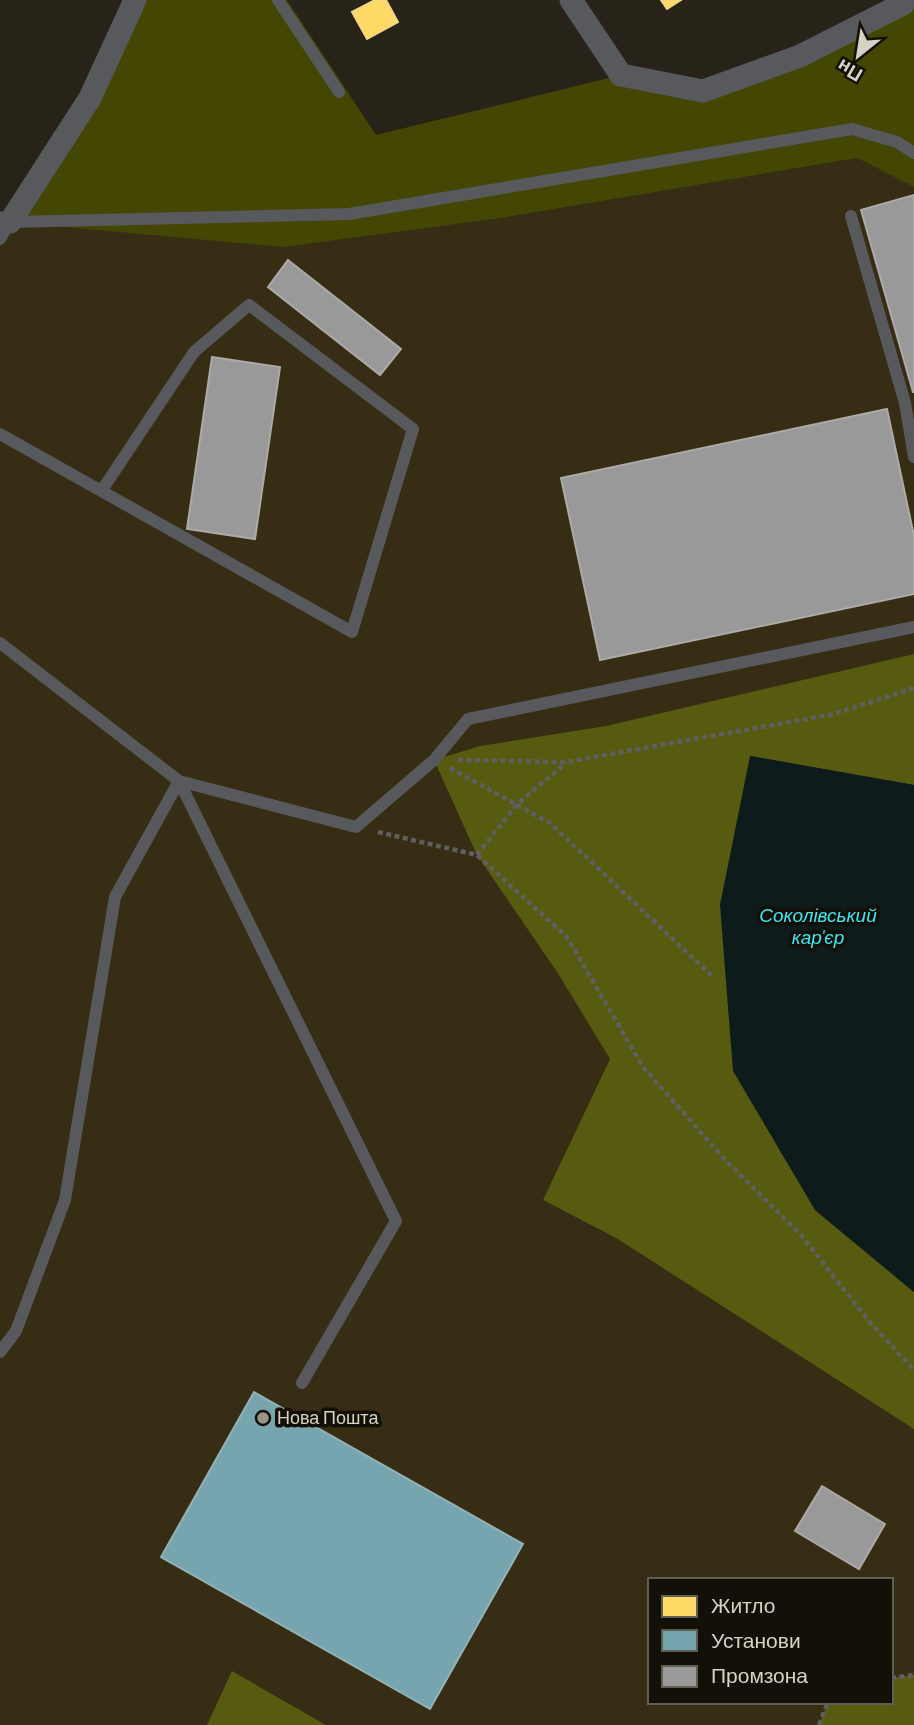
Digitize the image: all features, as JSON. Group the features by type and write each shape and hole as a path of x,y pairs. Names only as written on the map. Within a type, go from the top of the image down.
{"street":[{"path":"3,228 90,98 135,0"},
{"path":"571,0 621,75 703,90 800,56 902,2"}],"lane":[{"path":"278,0 339,92"},
{"path":"3,228 349,214 852,129 897,142 914,153"},
{"path":"851,216 905,403 914,457"},
{"path":"0,434 352,632 413,429 249,305 194,352 102,490"},
{"path":"0,643 179,781 356,827 434,760 468,719 914,627"},
{"path":"0,1352 16,1331 65,1200 115,897 179,781"},
{"path":"179,781 396,1221 302,1383"}],"path":[{"path":"434,760 566,762 834,714 914,688"},
{"path":"434,760 550,822 713,977"},
{"path":"477,855 517,804 566,762"},
{"path":"356,827 477,855 567,937 643,1067 727,1163 801,1235 868,1320 914,1370"},
{"path":"893,1678 914,1675"},
{"path":"819,1725 827,1704"}],"shaded area":[{"path":"135,0 287,0 376,135 621,75 703,90 907,0 914,0 914,187 857,158 501,218 283,247 10,222"},
{"path":"857,158 914,187 914,654 606,726 480,746 435,760 610,1059 543,1200 616,1238 914,1429 914,1675 893,1678 893,1578 648,1578 648,1704 827,1704 819,1725 326,1725 233,1672 207,1725 0,1725 0,223 501,218"},
{"path":"914,654 914,785 750,756 815,1210 914,1292 914,1429 616,1238 543,1200 610,1059 559,975 477,855 434,760 480,746 606,726"},
{"path":"232,1671 326,1725 207,1725"},
{"path":"914,1675 914,1725 819,1725 827,1704 893,1704 893,1678"}],"water":[{"name":"Соколівський кар'єр","path":"750,756 914,785 914,1292 815,1210 733,1071 720,905"}],"building: Житло":[{"path":"375,0 386,0 398,22 367,39 352,12"},
{"path":"661,0 681,0 667,9"}],"building: Установи":[{"path":"254,1392 523,1544 430,1709 161,1557"}],"building: Промзона":[{"path":"914,195 914,392 913,392 861,210"},
{"path":"288,260 401,349 380,375 268,287"},
{"path":"212,357 280,367 255,539 187,529"},
{"path":"887,409 914,536 914,594 600,660 561,478"},
{"path":"822,1486 885,1524 859,1569 795,1531"}],"place":[{"name":"Нова Пошта","path":"263,1418"}]}
